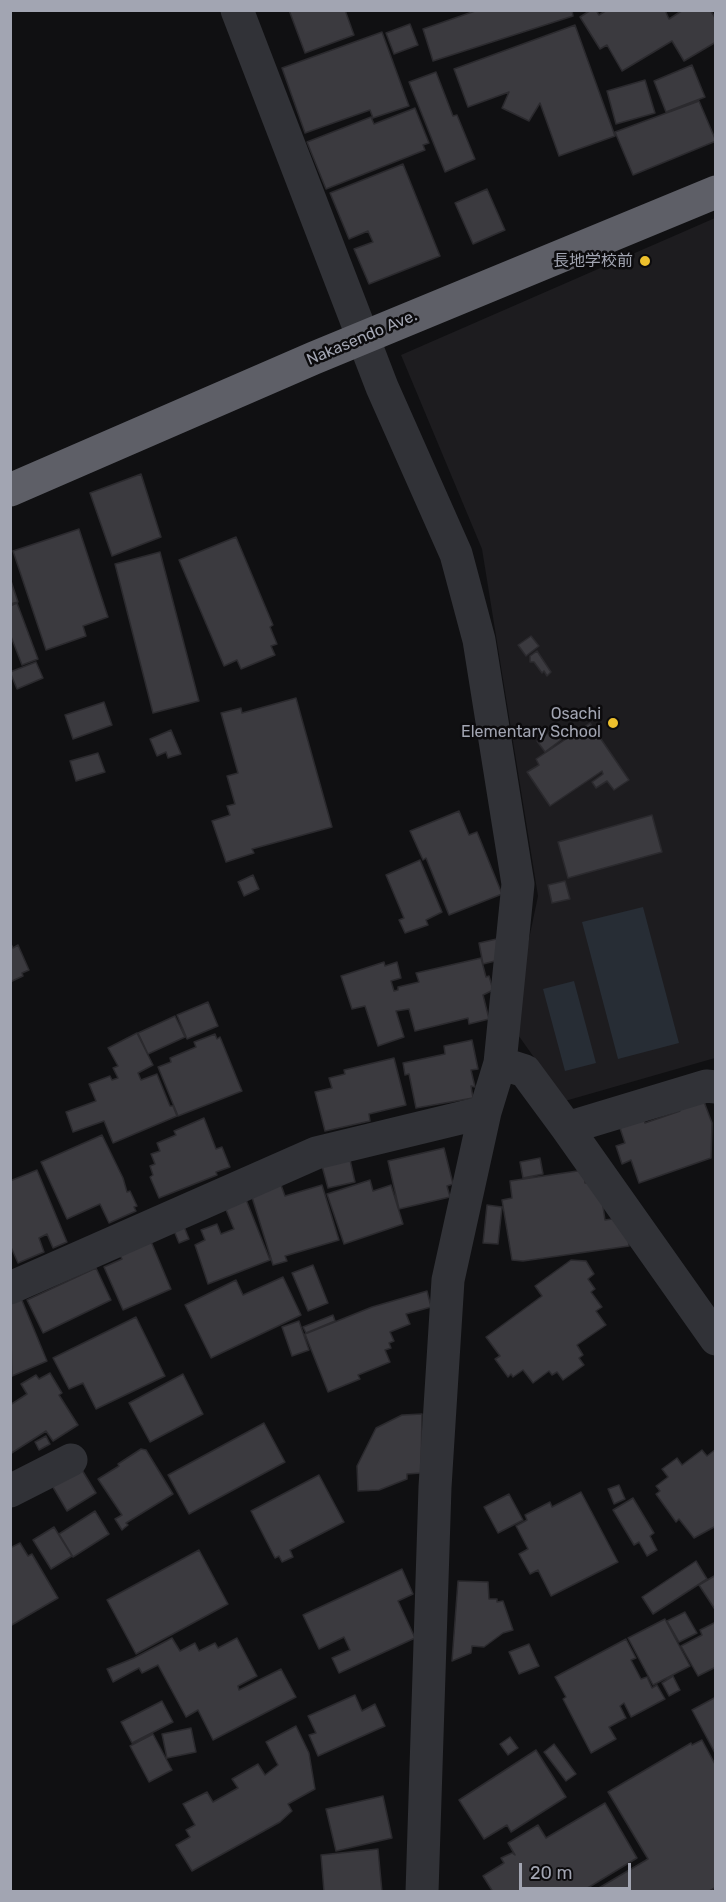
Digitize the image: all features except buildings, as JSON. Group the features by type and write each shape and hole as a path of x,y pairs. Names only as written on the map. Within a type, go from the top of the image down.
{"highway":[{"name":"Nakasendo Ave.","path":"10,490 364,337 716,192"}],"street":[{"path":"237,10 382,387 456,554 479,640 518,884 500,1063 485,1112 448,1280 435,1486 422,1892"},
{"path":"500,1063 525,1071 716,1339"},
{"path":"567,1128 706,1086 716,1087"},
{"path":"10,1288 316,1153 485,1112"},
{"path":"10,1491 71,1460"}],"shaded area":[{"name":"Osachi Elementary School","path":"715,218 715,1058 565,1101 511,1025 538,896 482,549 401,355"},
{"path":"643,907 679,1043 618,1059 582,922"},
{"path":"574,981 596,1063 565,1071 543,989"}],"place":[{"name":"長地学校前","path":"645,261"},
{"name":"Osachi Elementary School","path":"613,723"}]}
